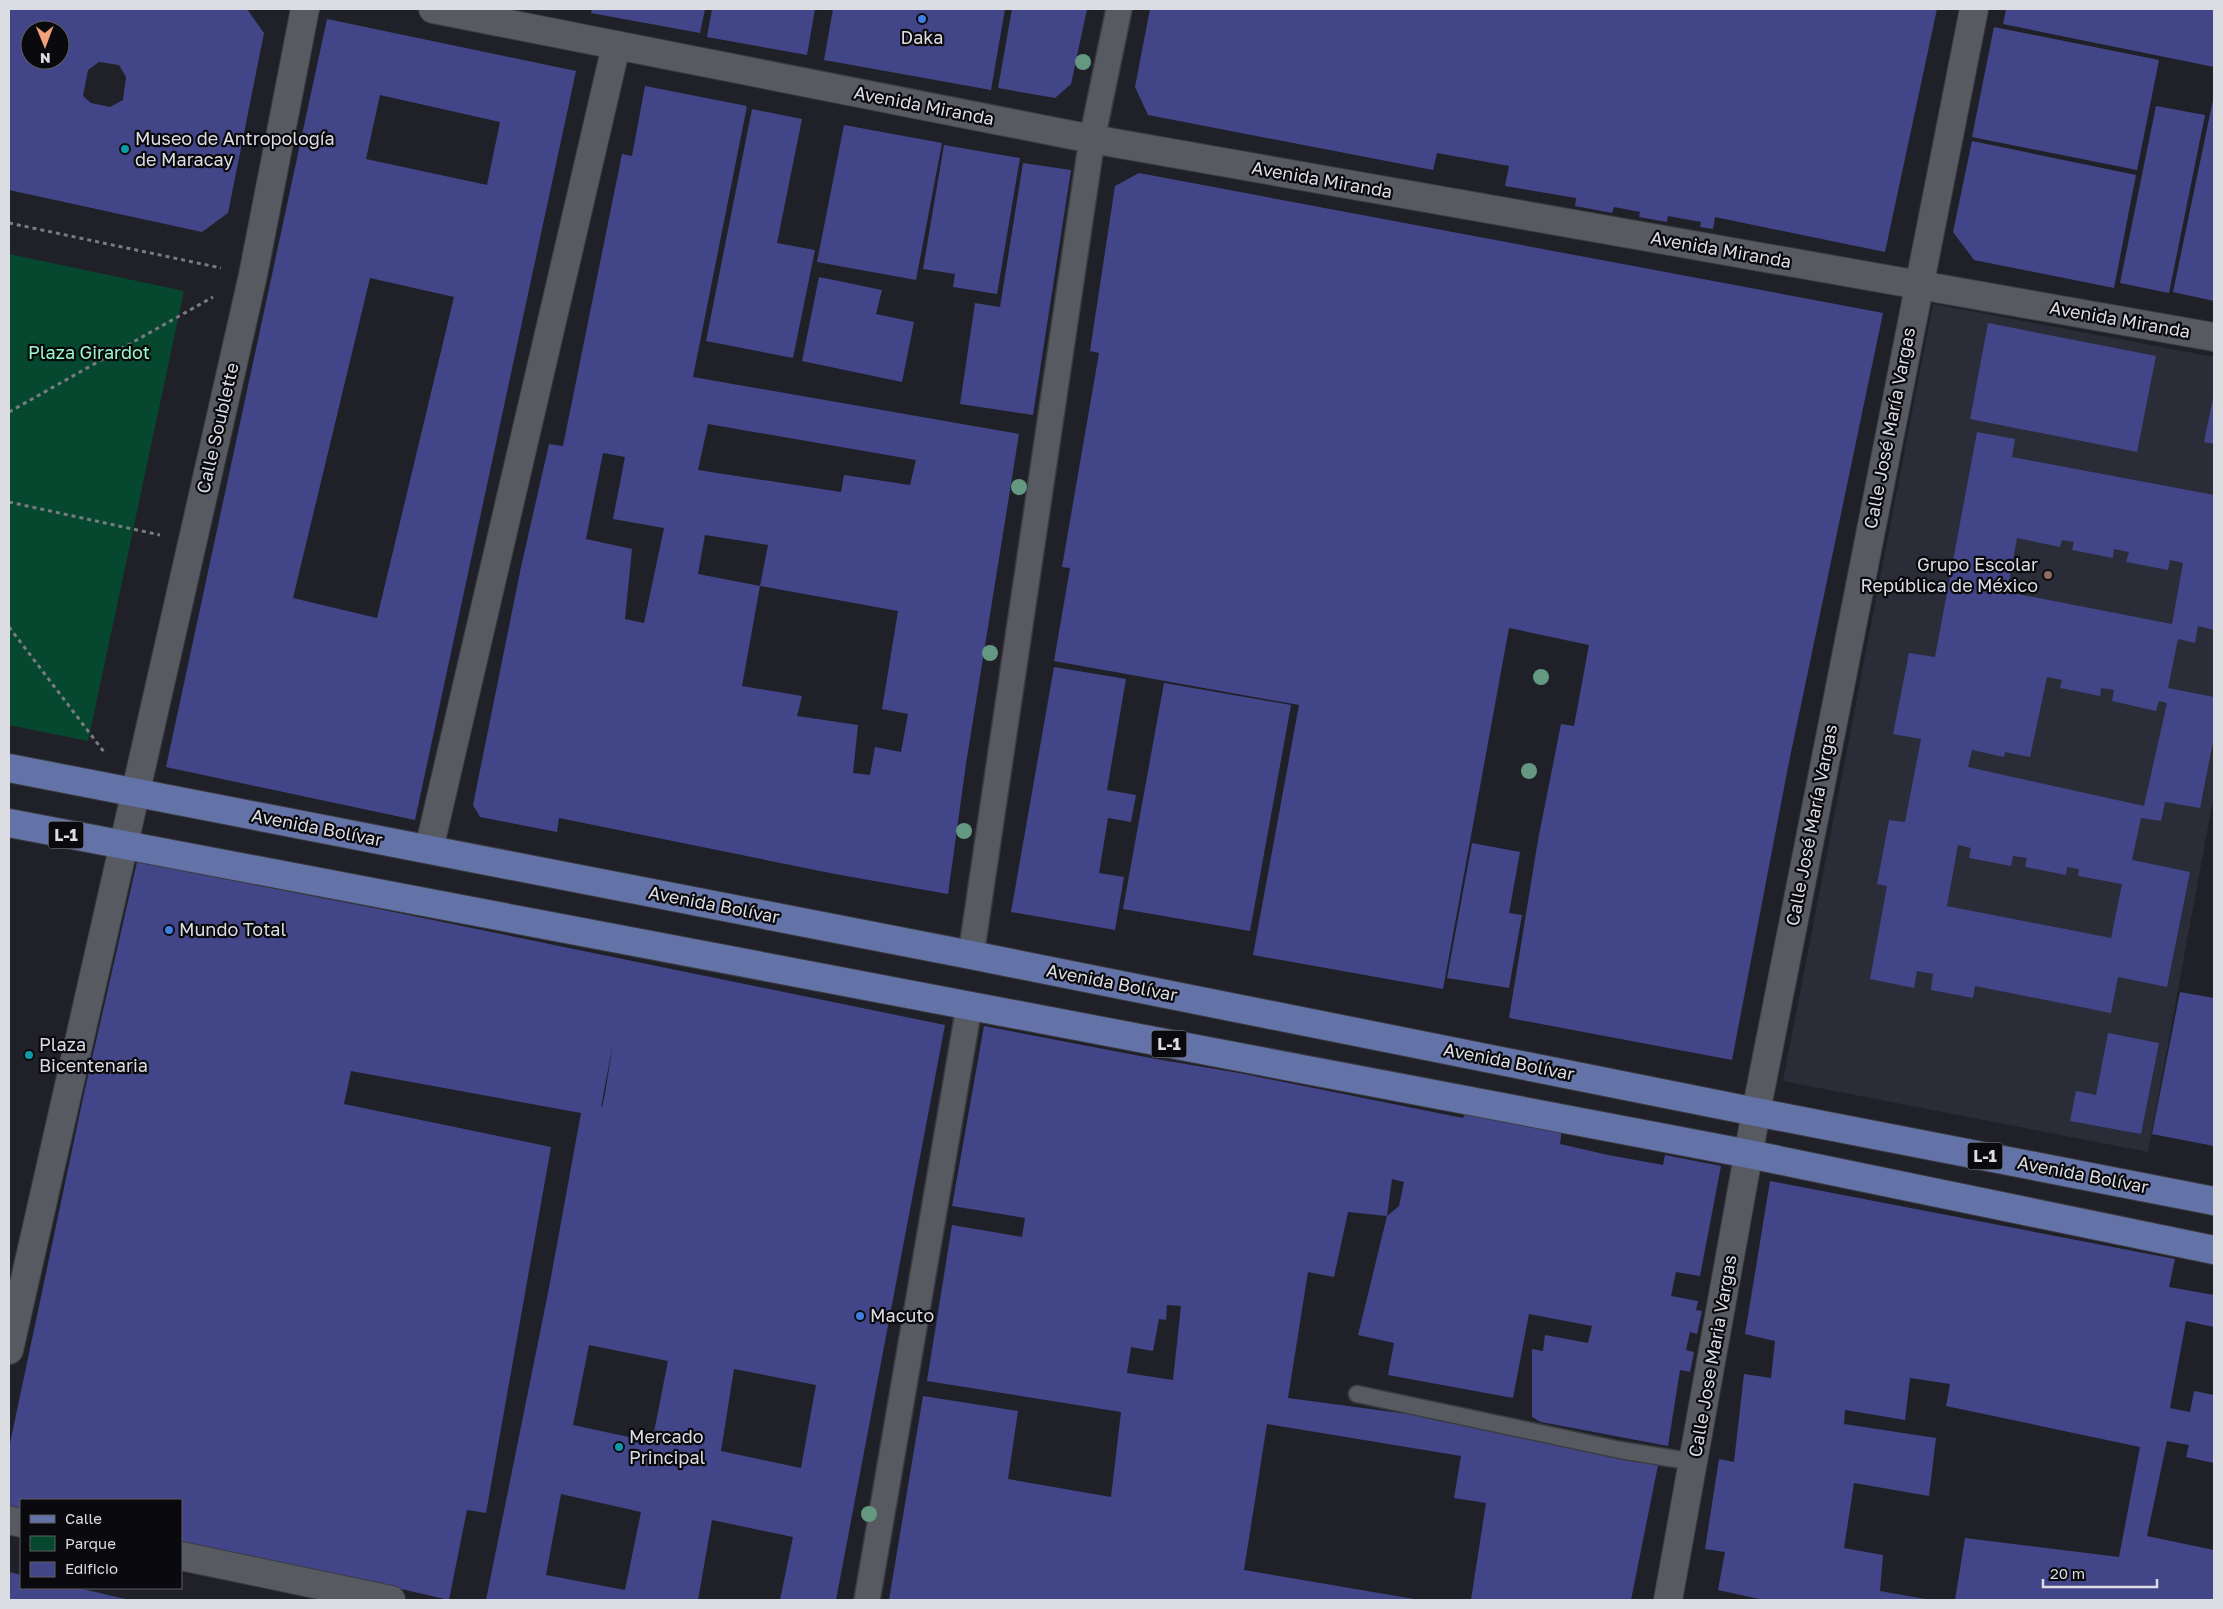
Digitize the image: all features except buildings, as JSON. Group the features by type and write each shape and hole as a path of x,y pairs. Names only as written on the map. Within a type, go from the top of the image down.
{"main road":[{"name":"Avenida Bolívar","path":"9,768 971,954 1756,1112 2214,1201"},
{"name":"L-1","path":"9,823 1749,1154 2214,1250"}],"street":[{"name":"Calle Soublette","path":"9,1350 253,275 305,9"},
{"name":"Avenida Miranda","path":"433,9 1092,139 2214,337"},
{"path":"971,954 1092,139 1120,9"},
{"name":"Calle José María Vargas","path":"1756,1112 1974,9"},
{"path":"429,849 616,46"},
{"path":"867,1600 969,1006"},
{"name":"Calle Jose Maria Vargas","path":"1668,1600 1756,1112"},
{"path":"182,1556 391,1600"}],"lane":[{"path":"1357,1394 1620,1450 1694,1462"}],"path":[{"path":"9,222 253,275"},
{"path":"9,412 253,275"},
{"path":"9,502 192,542"},
{"path":"9,627 135,793"}],"shaded area":[{"name":"Grupo Escolar República de México","path":"1933,304 2214,357 2214,794 2148,1152 1783,1081"}],"green space":[{"name":"Plaza Girardot","path":"9,254 184,291 88,741 9,725"}],"place":[{"name":"Daka","path":"922,19"},
{"name":"Museo de Antropología de Maracay","path":"125,149"},
{"name":"Grupo Escolar República de México","path":"2048,575"},
{"name":"Mundo Total","path":"169,930"},
{"name":"Plaza Bicentenaria","path":"29,1055"},
{"name":"Macuto","path":"860,1316"},
{"name":"Mercado Principal","path":"619,1447"}]}
